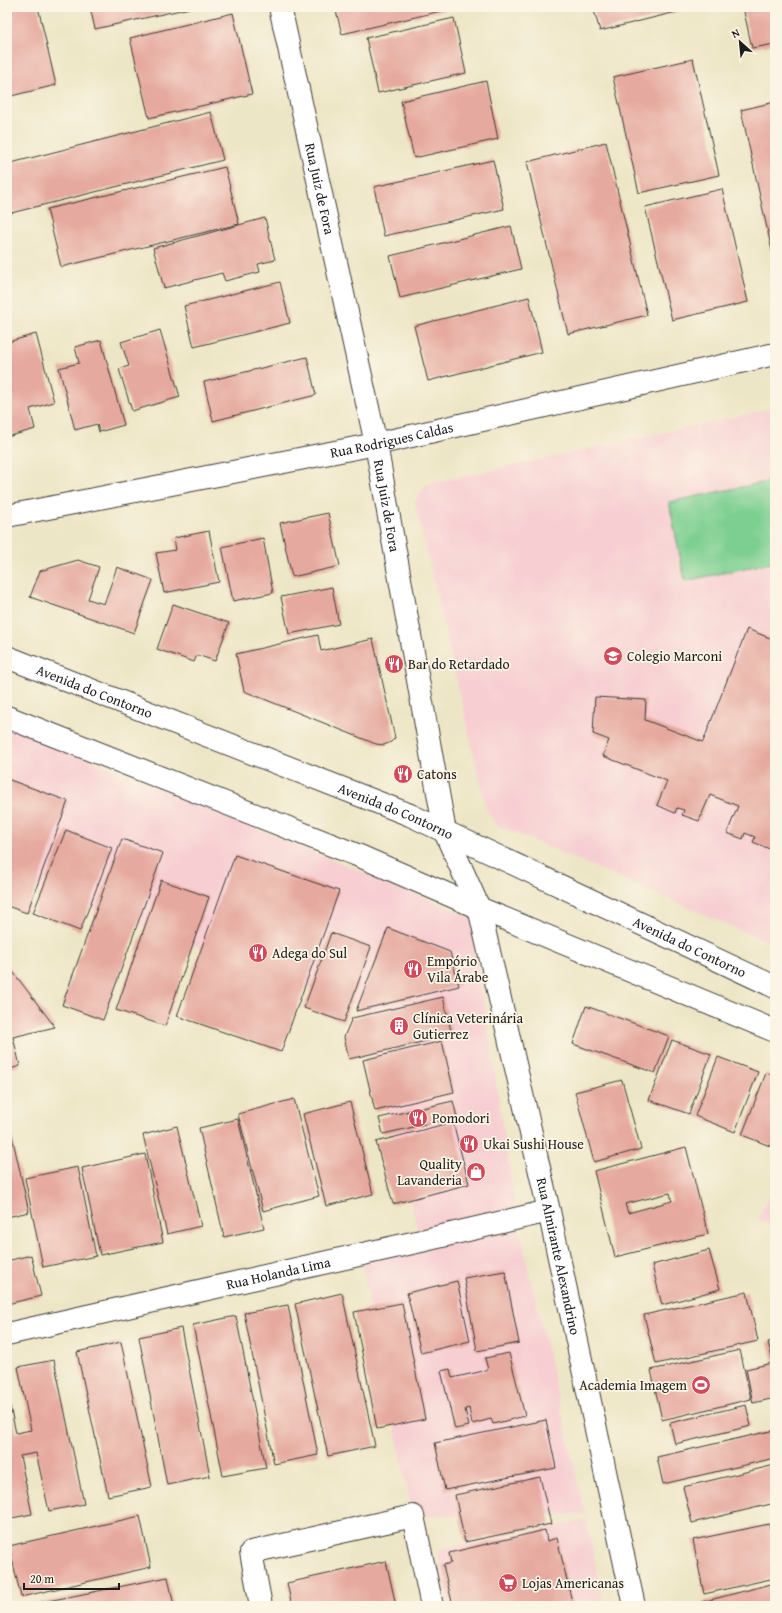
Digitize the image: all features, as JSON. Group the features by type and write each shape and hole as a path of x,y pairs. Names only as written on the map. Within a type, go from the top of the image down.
{"street":[{"name":"Rua Juiz de Fora","path":"280,7 376,444 446,832 479,908"},
{"name":"Rua Rodrigues Caldas","path":"7,516 376,444 775,354"},
{"name":"Avenida do Contorno","path":"7,657 410,815 775,988"},
{"path":"7,717 362,857 479,908 775,1030"},
{"name":"Rua Almirante Alexandrino","path":"479,908 549,1211 634,1606"},
{"name":"Rua Holanda Lima","path":"7,1334 421,1242 549,1211"},
{"path":"261,1606 250,1552 413,1516 432,1606"}],"shaded area":[{"name":"Colegio Marconi","path":"775,408 775,945 497,825 487,811 415,501 426,485"},
{"path":"7,725 471,917 517,1219 585,1514 413,1516 360,1256 421,1243 359,1006 7,877"},
{"path":"775,1183 775,1228 758,1219"},
{"name":"Lojas Americanas","path":"586,1520 604,1606 449,1606 437,1550"}],"green space":[{"path":"775,480 775,562 685,581 669,502"}],"building":[{"path":"7,7 38,7 56,85 7,97"},
{"path":"90,7 190,7 190,8 95,29"},
{"path":"335,7 454,7 454,8 342,34"},
{"path":"593,7 692,7 692,8 600,31"},
{"path":"743,7 775,7 775,44 752,48"},
{"path":"233,13 252,94 149,118 130,38"},
{"path":"454,18 466,73 378,93 366,38"},
{"path":"693,59 719,175 639,193 613,77"},
{"path":"486,81 498,139 414,158 401,101"},
{"path":"775,102 775,260 774,260 741,110"},
{"path":"211,112 223,160 7,214 7,164"},
{"path":"606,142 647,315 568,334 527,162"},
{"path":"493,160 504,209 384,236 374,187"},
{"path":"225,167 239,224 61,267 47,209"},
{"path":"722,189 748,302 672,320 645,207"},
{"path":"265,218 275,260 258,264 260,272 225,281 222,273 164,288 153,248"},
{"path":"511,226 521,269 400,298 390,256"},
{"path":"280,282 290,323 194,347 184,306"},
{"path":"529,297 542,352 428,381 414,326"},
{"path":"160,330 180,397 132,411 119,369 129,366 121,342"},
{"path":"36,334 54,402 30,409 35,429 7,437 7,339 8,342"},
{"path":"101,340 124,425 99,432 97,424 75,430 59,368 79,363 75,347"},
{"path":"307,357 316,395 213,421 204,382"},
{"path":"328,513 340,566 292,577 280,523"},
{"path":"209,531 219,582 164,593 156,553 176,550 174,538"},
{"path":"263,538 273,593 233,601 222,547"},
{"path":"78,560 99,567 88,599 104,604 117,567 153,580 134,633 30,597 40,571"},
{"path":"332,587 339,624 289,634 281,597"},
{"path":"173,604 229,623 215,661 197,655 194,662 157,649"},
{"path":"747,629 775,640 775,841 772,850 753,842 755,837 745,833 743,839 727,833 738,806 710,795 699,821 682,815 684,810 677,808 675,813 657,805 667,781 603,756 609,740 593,734 595,697 646,700 645,720 703,742"},
{"path":"318,635 321,651 373,639 395,738 391,742 384,745 376,744 244,691 236,654"},
{"path":"7,779 68,801 27,913 7,906"},
{"path":"66,830 112,848 80,931 33,913"},
{"path":"122,839 163,853 103,1020 62,1005"},
{"name":"Adega do Sul","path":"235,855 339,891 281,1052 177,1016"},
{"path":"161,880 209,897 165,1026 116,1010"},
{"name":"Empório Vila Árabe","path":"388,928 450,952 459,986 356,1011"},
{"path":"331,933 371,947 344,1022 304,1008"},
{"path":"7,964 55,1027 13,1037 20,1066 7,1070"},
{"name":"Clínica Veterinária Gutierrez","path":"443,997 452,1035 349,1059 344,1037 352,1018"},
{"path":"586,1006 669,1036 655,1073 573,1044"},
{"path":"672,1040 711,1054 689,1114 649,1100"},
{"path":"442,1041 454,1092 375,1111 363,1060"},
{"path":"718,1057 758,1072 735,1132 695,1116"},
{"path":"766,1073 775,1076 775,1148 742,1135"},
{"path":"622,1080 641,1149 594,1162 575,1092"},
{"path":"294,1099 319,1196 263,1211 238,1114"},
{"name":"Pomodori","path":"453,1101 457,1117 383,1134 379,1118"},
{"path":"350,1102 373,1194 326,1206 303,1114"},
{"path":"238,1119 264,1228 224,1237 199,1128"},
{"path":"453,1122 469,1184 393,1204 376,1142"},
{"path":"177,1126 201,1226 167,1234 143,1135"},
{"path":"12,1136 29,1212 7,1217 7,1138"},
{"path":"686,1147 708,1234 615,1257 594,1171","holes":["670,1193 672,1201 628,1213 625,1204"]},
{"path":"145,1154 163,1242 100,1255 82,1168"},
{"path":"78,1167 96,1256 43,1267 25,1178"},
{"path":"709,1250 720,1289 662,1305 652,1265"},
{"path":"31,1255 41,1296 7,1304 7,1261"},
{"path":"505,1271 519,1343 477,1351 464,1278"},
{"path":"457,1281 470,1341 421,1353 407,1293"},
{"path":"747,1292 758,1341 656,1364 644,1315"},
{"path":"342,1293 375,1446 328,1456 295,1304"},
{"path":"402,1303 425,1419 377,1429 354,1312"},
{"path":"288,1305 318,1455 274,1464 244,1313"},
{"path":"236,1316 266,1468 223,1476 193,1325"},
{"path":"181,1328 210,1476 167,1485 139,1337"},
{"path":"775,1341 775,1398 753,1403 746,1369 773,1363 768,1342"},
{"path":"121,1342 152,1487 108,1496 77,1352"},
{"name":"Academia Imagem","path":"740,1350 751,1399 662,1420 651,1370"},
{"path":"509,1353 525,1416 493,1424 491,1419 472,1424 469,1408 465,1409 469,1426 455,1429 441,1371 450,1369 452,1378 488,1370 485,1358"},
{"path":"54,1360 84,1504 49,1511 36,1453 20,1456 32,1514 7,1519 7,1393 16,1433 31,1430 18,1367"},
{"path":"746,1405 751,1426 675,1444 670,1423"},
{"path":"546,1420 556,1468 445,1490 435,1443"},
{"path":"775,1430 775,1458 663,1484 657,1457"},
{"path":"775,1465 775,1503 692,1523 683,1487"},
{"path":"540,1477 551,1524 465,1542 455,1495"},
{"path":"140,1516 151,1567 21,1597 9,1546"},
{"path":"769,1524 775,1551 775,1578 704,1594 693,1540"},
{"name":"Lojas Americanas","path":"545,1530 547,1541 557,1538 572,1602 553,1606 453,1606 443,1565 451,1563 449,1553"},
{"path":"386,1561 396,1606 292,1606 287,1583"},
{"path":"168,1577 174,1606 28,1606 28,1605"},
{"path":"775,1583 775,1606 703,1606 702,1602"}],"place":[{"name":"Colegio Marconi","path":"613,656"},
{"name":"Bar do Retardado","path":"394,664"},
{"name":"Catons","path":"403,774"},
{"name":"Adega do Sul","path":"258,953"},
{"name":"Empório Vila Árabe","path":"413,969"},
{"name":"Clínica Veterinária Gutierrez","path":"399,1026"},
{"name":"Pomodori","path":"418,1118"},
{"name":"Ukai Sushi House","path":"469,1144"},
{"name":"Quality Lavanderia","path":"476,1172"},
{"name":"Academia Imagem","path":"701,1385"},
{"name":"Lojas Americanas","path":"508,1583"}]}
